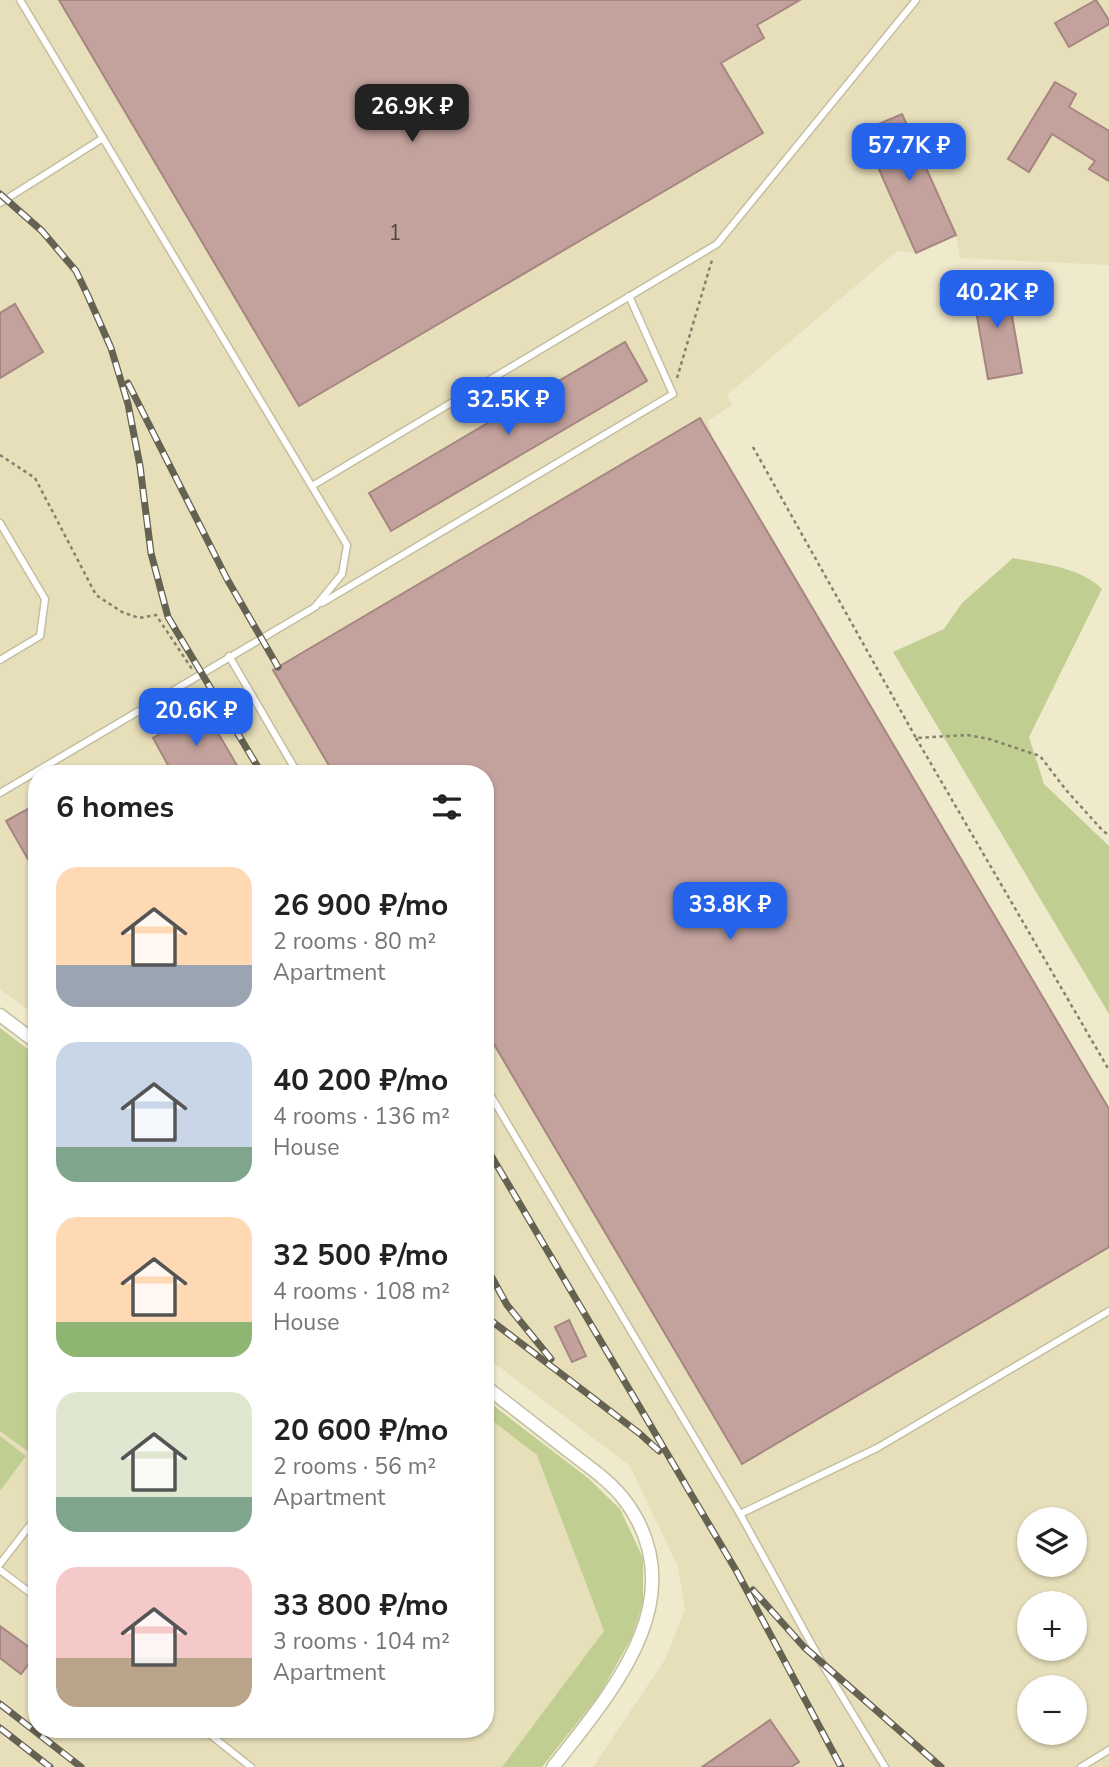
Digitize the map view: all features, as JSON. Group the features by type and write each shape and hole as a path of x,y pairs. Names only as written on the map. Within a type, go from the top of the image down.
{"street":[{"path":"0,1015 28,1036"},
{"path":"494,1394 602,1477 626,1502 649,1551 652,1580 649,1616 637,1645 622,1675 553,1767"}],"lane":[{"path":"20,0 347,545 342,574 315,607"},
{"path":"312,486 717,244 916,0"},
{"path":"0,203 103,138"},
{"path":"47,765 673,394 629,296"},
{"path":"0,523 45,599 40,636 0,660"},
{"path":"229,656 293,765"},
{"path":"0,793 28,776"},
{"path":"494,1101 740,1514 823,1665 885,1767"},
{"path":"740,1514 877,1448 1109,1311"},
{"path":"0,1564 28,1528"},
{"path":"0,1570 28,1591"},
{"path":"214,1738 251,1767"},
{"path":"1081,1767 1109,1750"}],"path":[{"path":"673,394 717,244"},
{"path":"753,447 916,738 1109,1070"},
{"path":"0,455 35,478 96,595 138,618 156,615 197,676"},
{"path":"916,738 967,735 989,739 1040,756 1066,790 1109,835"}],"shaded area":[{"path":"0,0 1109,0 1109,265 960,258 956,236 916,253 897,251 727,395 732,405 708,421 713,439 1109,1113 1109,1767 593,1767 666,1658 685,1609 678,1567 630,1466 494,1363 494,765 28,765 28,1010 0,989"},
{"path":"28,1235 28,1738 494,1738 494,1422 537,1454 604,1632 502,1767 0,1767 0,1270"}],"green space":[{"path":"1013,558 1072,571 1102,589 1029,737 1044,784 1109,846 1109,1014 893,652 944,629 962,603"},
{"path":"0,1028 28,1049 28,1451 0,1431"},
{"path":"494,1406 588,1478 620,1509 643,1558 643,1603 632,1637 600,1694 542,1767 502,1767 604,1631 537,1455 494,1422"},
{"path":"0,1436 26,1456 0,1491"}],"building":[{"path":"59,0 800,0 757,25 764,38 721,63 763,133 299,406"},
{"path":"1096,0 1109,24 1069,47 1055,23"},
{"path":"1055,82 1076,94 1069,107 1109,131 1109,181 1089,169 1095,161 1052,134 1029,172 1008,159"},
{"path":"902,114 956,235 916,253 862,131"},
{"path":"1006,282 1022,373 988,379 972,288"},
{"path":"15,304 43,352 0,378 0,313"},
{"path":"625,342 647,381 391,531 369,493"},
{"path":"700,418 1109,1109 1109,1247 742,1464 494,1044 494,765 329,765 273,670"},
{"path":"204,709 237,765 168,765 153,738"},
{"path":"28,809 28,859 6,821"},
{"path":"569,1320 586,1356 572,1362 555,1327"},
{"path":"0,1626 28,1646 28,1665 21,1674 0,1658"},
{"path":"770,1720 799,1762 791,1767 702,1767"}],"railway":[{"path":"0,194 42,231 76,271 88,296 111,348 128,404 140,466 151,553 168,617 257,765"},
{"path":"128,383 227,579 278,667"},
{"path":"494,1160 737,1572 841,1767"},
{"path":"494,1281 507,1305 551,1359"},
{"path":"494,1323 659,1451"},
{"path":"753,1590 804,1647 941,1767"},
{"path":"0,1704 28,1726"},
{"path":"0,1728 50,1767"},
{"path":"44,1738 81,1767"}]}
